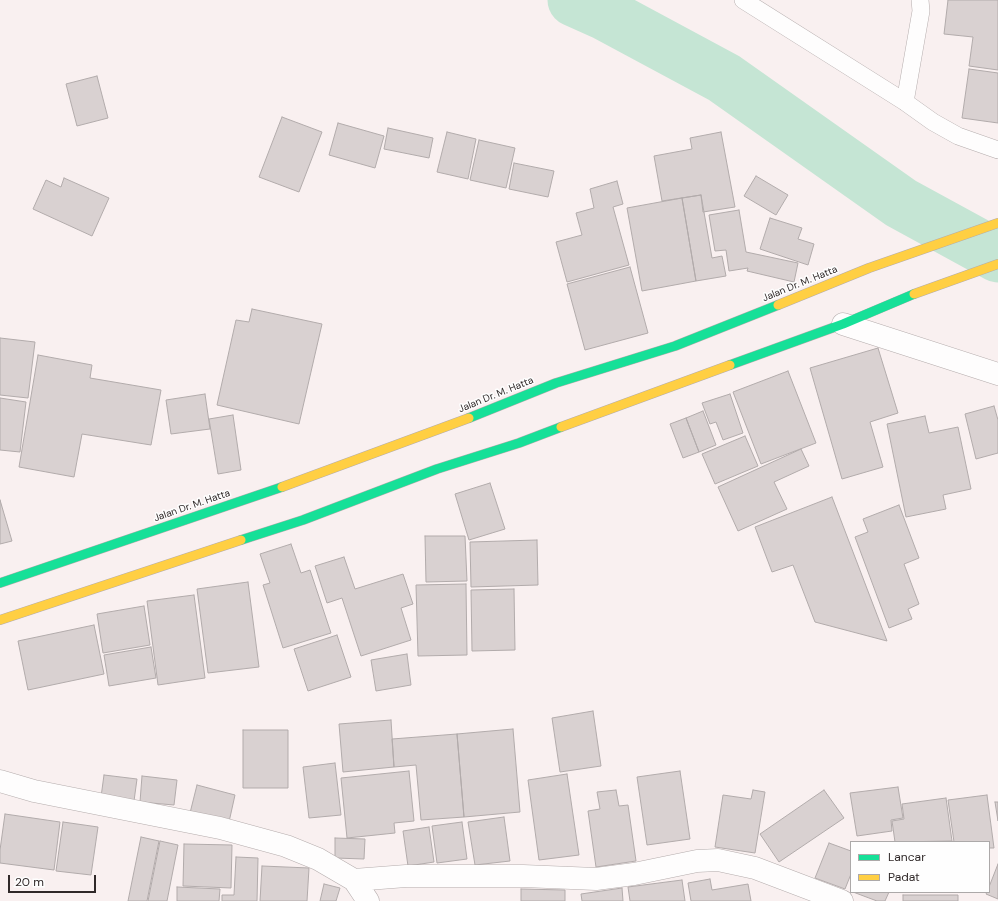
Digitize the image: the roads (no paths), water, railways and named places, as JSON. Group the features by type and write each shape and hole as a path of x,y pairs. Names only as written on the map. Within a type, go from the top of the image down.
{"main road":[{"name":"Jalan Dr. M. Hatta","path":"0,583 289,485 436,431 556,383 675,346 870,268 998,223"},
{"path":"0,620 114,581 303,520 437,468 519,443 843,324 924,290 998,264"}],"street":[{"path":"843,324 998,374"},
{"path":"0,781 34,791 220,828 286,846 318,859 354,880 368,901"},
{"path":"354,880 406,876 523,876 596,879 718,860 755,868 842,901"}],"lane":[{"path":"743,0 905,102 933,122 958,136 998,150"},
{"path":"905,102 921,11 920,0"}],"waterway":[{"path":"574,0 603,13 724,78 901,203 998,256"}]}
